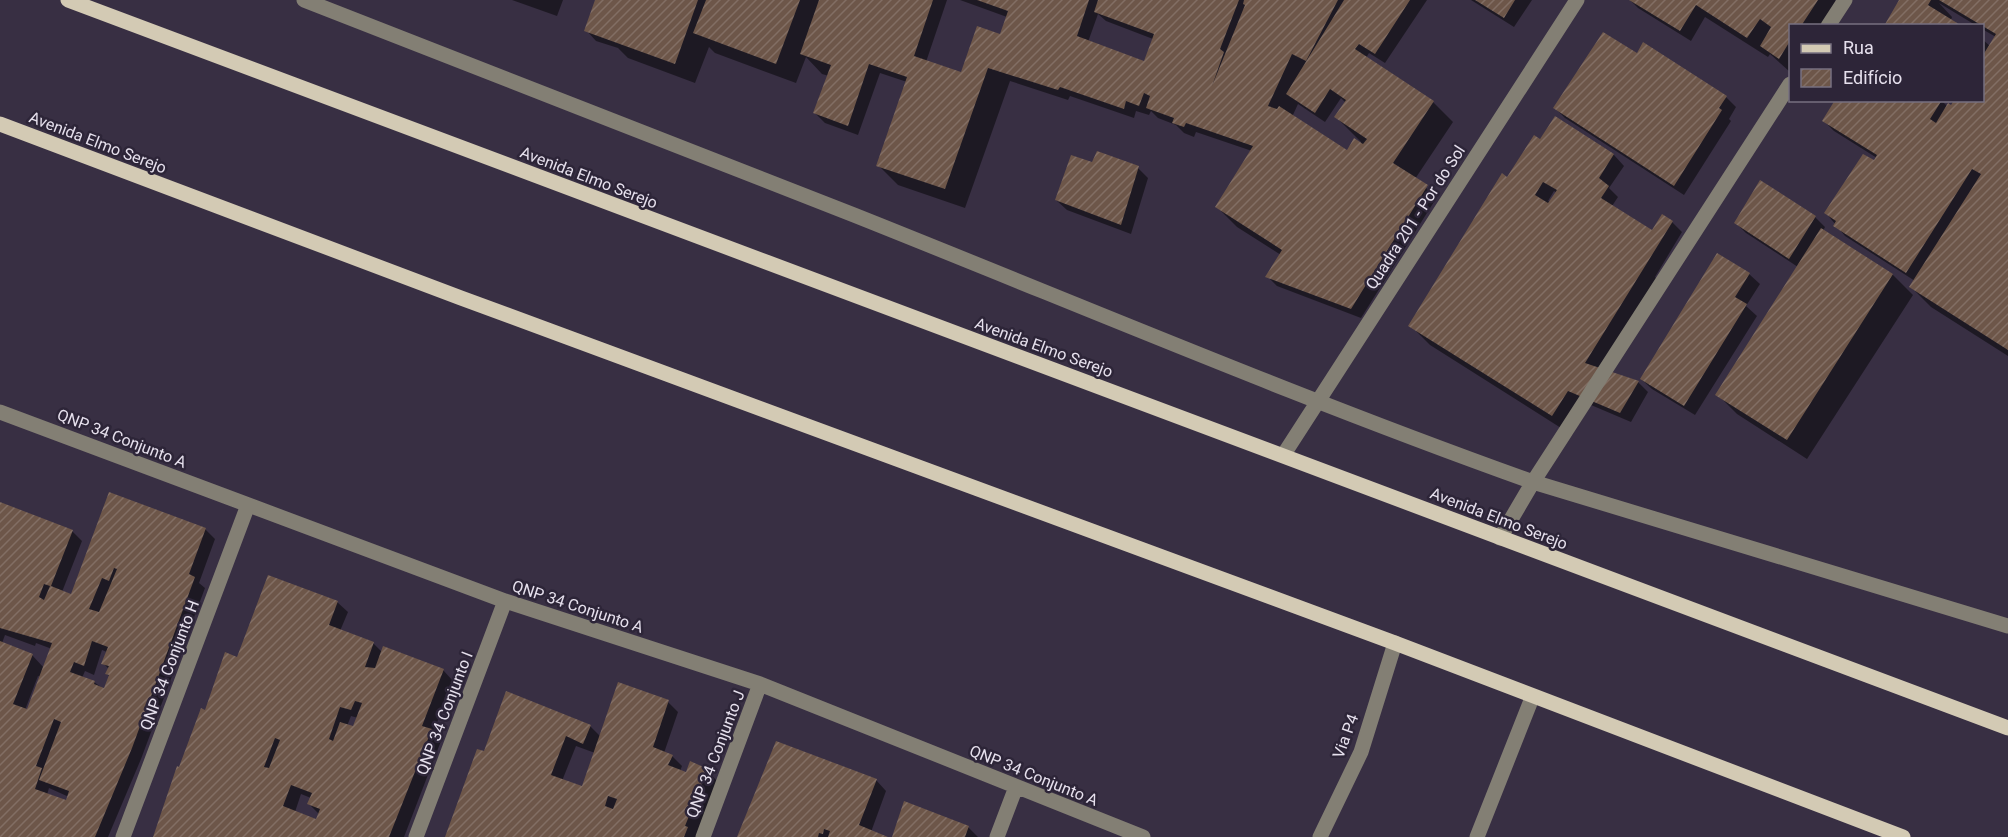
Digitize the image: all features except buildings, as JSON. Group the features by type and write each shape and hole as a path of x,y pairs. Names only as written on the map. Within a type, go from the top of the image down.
{"main road":[{"name":"Avenida Elmo Serejo","path":"68,0 1284,454 2008,728"},
{"name":"Avenida Elmo Serejo","path":"0,124 484,307 1395,643 1532,698 1903,837"}],"street":[{"path":"304,0 866,220 1316,403 1533,482 2008,626"},
{"name":"Quadra 201 - Por do Sol","path":"1284,454 1577,0"},
{"path":"1829,24 1845,0"},
{"path":"1500,537 1533,482 1789,87"},
{"name":"QNP 34 Conjunto A","path":"0,412 505,601 760,684 1143,837"},
{"name":"QNP 34 Conjunto H","path":"123,837 248,505"},
{"name":"QNP 34 Conjunto I","path":"416,837 505,601"},
{"name":"Via P4","path":"1320,837 1361,752 1395,643"},
{"name":"QNP 34 Conjunto J","path":"703,837 760,684"},
{"path":"1477,837 1532,698"},
{"path":"997,837 1016,787"}]}
